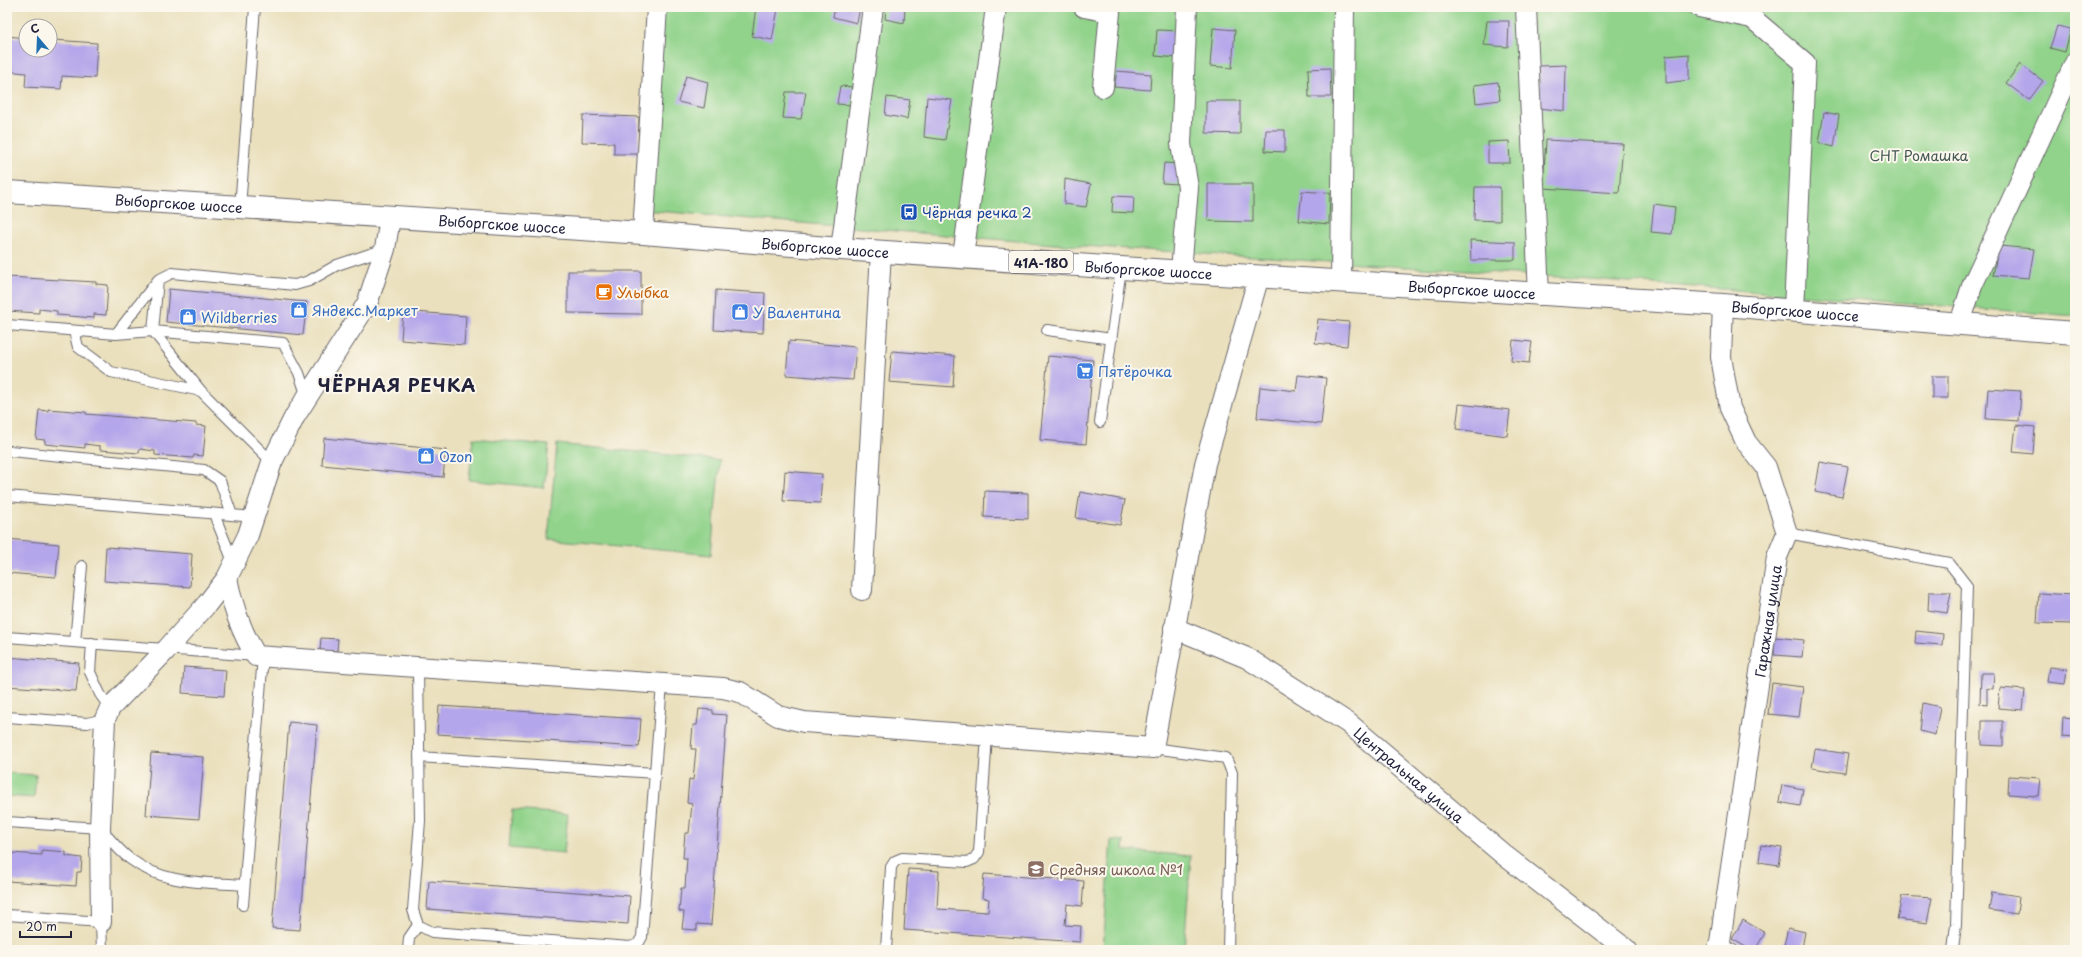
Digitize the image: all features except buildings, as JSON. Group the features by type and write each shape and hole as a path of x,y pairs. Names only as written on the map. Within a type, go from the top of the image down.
{"main road":[{"name":"Выборгское шоссе","path":"7,192 390,218 643,233 881,252 1121,268 1540,295 1723,305 2075,333"}],"street":[{"path":"643,233 657,7"},
{"path":"841,249 873,7"},
{"path":"963,257 996,7"},
{"path":"1084,7 1110,12 1103,87"},
{"path":"1181,271 1188,188 1181,144 1187,7"},
{"path":"1341,281 1344,7"},
{"path":"1526,7 1540,295"},
{"path":"1699,7 1752,18 1805,63 1794,310"},
{"path":"1960,323 1972,286 2075,63"},
{"path":"101,922 100,828 107,714 207,604 230,571 255,518 272,462 295,416 367,304 386,249 390,218"},
{"path":"862,590 881,252"},
{"path":"230,571 231,602 243,634 259,656 723,688 740,692 778,716 804,722 1153,748 1205,464 1259,276"},
{"path":"1723,305 1721,357 1730,408 1746,442 1766,467 1786,533"},
{"name":"Гаражная улица","path":"1723,947 1777,556 1786,533"},
{"name":"Центральная улица","path":"1174,628 1247,658 1348,723 1504,855 1627,950"}],"lane":[{"path":"240,208 255,7"},
{"path":"116,334 158,280 172,273 295,285 309,282 337,265 386,249"},
{"path":"1100,422 1121,268"},
{"path":"158,280 153,331 201,391 272,462"},
{"path":"7,325 116,334 153,331 283,343 299,373 307,397"},
{"path":"1047,330 1112,339"},
{"path":"74,331 78,348 111,372 201,391"},
{"path":"10,451 204,470 220,481 232,515"},
{"path":"7,496 255,518"},
{"path":"214,514 230,571"},
{"path":"1786,533 1949,563 1967,586 1956,916 1953,950"},
{"path":"75,642 82,566"},
{"path":"7,637 259,656 243,905"},
{"path":"7,717 87,722 107,714 90,672 92,643"},
{"path":"418,667 420,821 413,910 418,925 432,932 630,947 639,947 642,937 662,684"},
{"path":"886,950 891,867 895,861 902,858 967,862 974,859 979,852 987,736"},
{"path":"1153,748 1226,758 1232,773 1228,950"},
{"path":"419,757 655,773"},
{"path":"7,822 100,828 129,858 151,872 169,879 244,885"},
{"path":"7,915 101,922 102,950"},
{"path":"408,950 409,938 418,925"}],"green space":[{"name":"СНТ Ромашка","path":"649,7 2075,7 2075,316 1590,279 1052,244 644,210"},
{"path":"473,438 549,445 544,488 469,480"},
{"path":"557,444 720,460 711,555 548,539"},
{"path":"7,773 36,775 34,798 7,796"},
{"path":"512,810 568,814 564,853 509,848"},
{"path":"1111,840 1124,841 1123,850 1191,856 1184,950 1103,950"}],"place":[{"name":"Чёрная речка 2","path":"909,212"},
{"name":"Улыбка","path":"604,292"},
{"name":"Яндекс.Маркет","path":"299,310"},
{"name":"У Валентина","path":"740,312"},
{"name":"Wildberries","path":"188,317"},
{"name":"Пятёрочка","path":"1085,371"},
{"name":"Ozon","path":"426,456"},
{"name":"Средняя школа №1","path":"1036,869"}],"district":[{"name":"ЧЁРНАЯ РЕЧКА","path":"397,384"}]}
